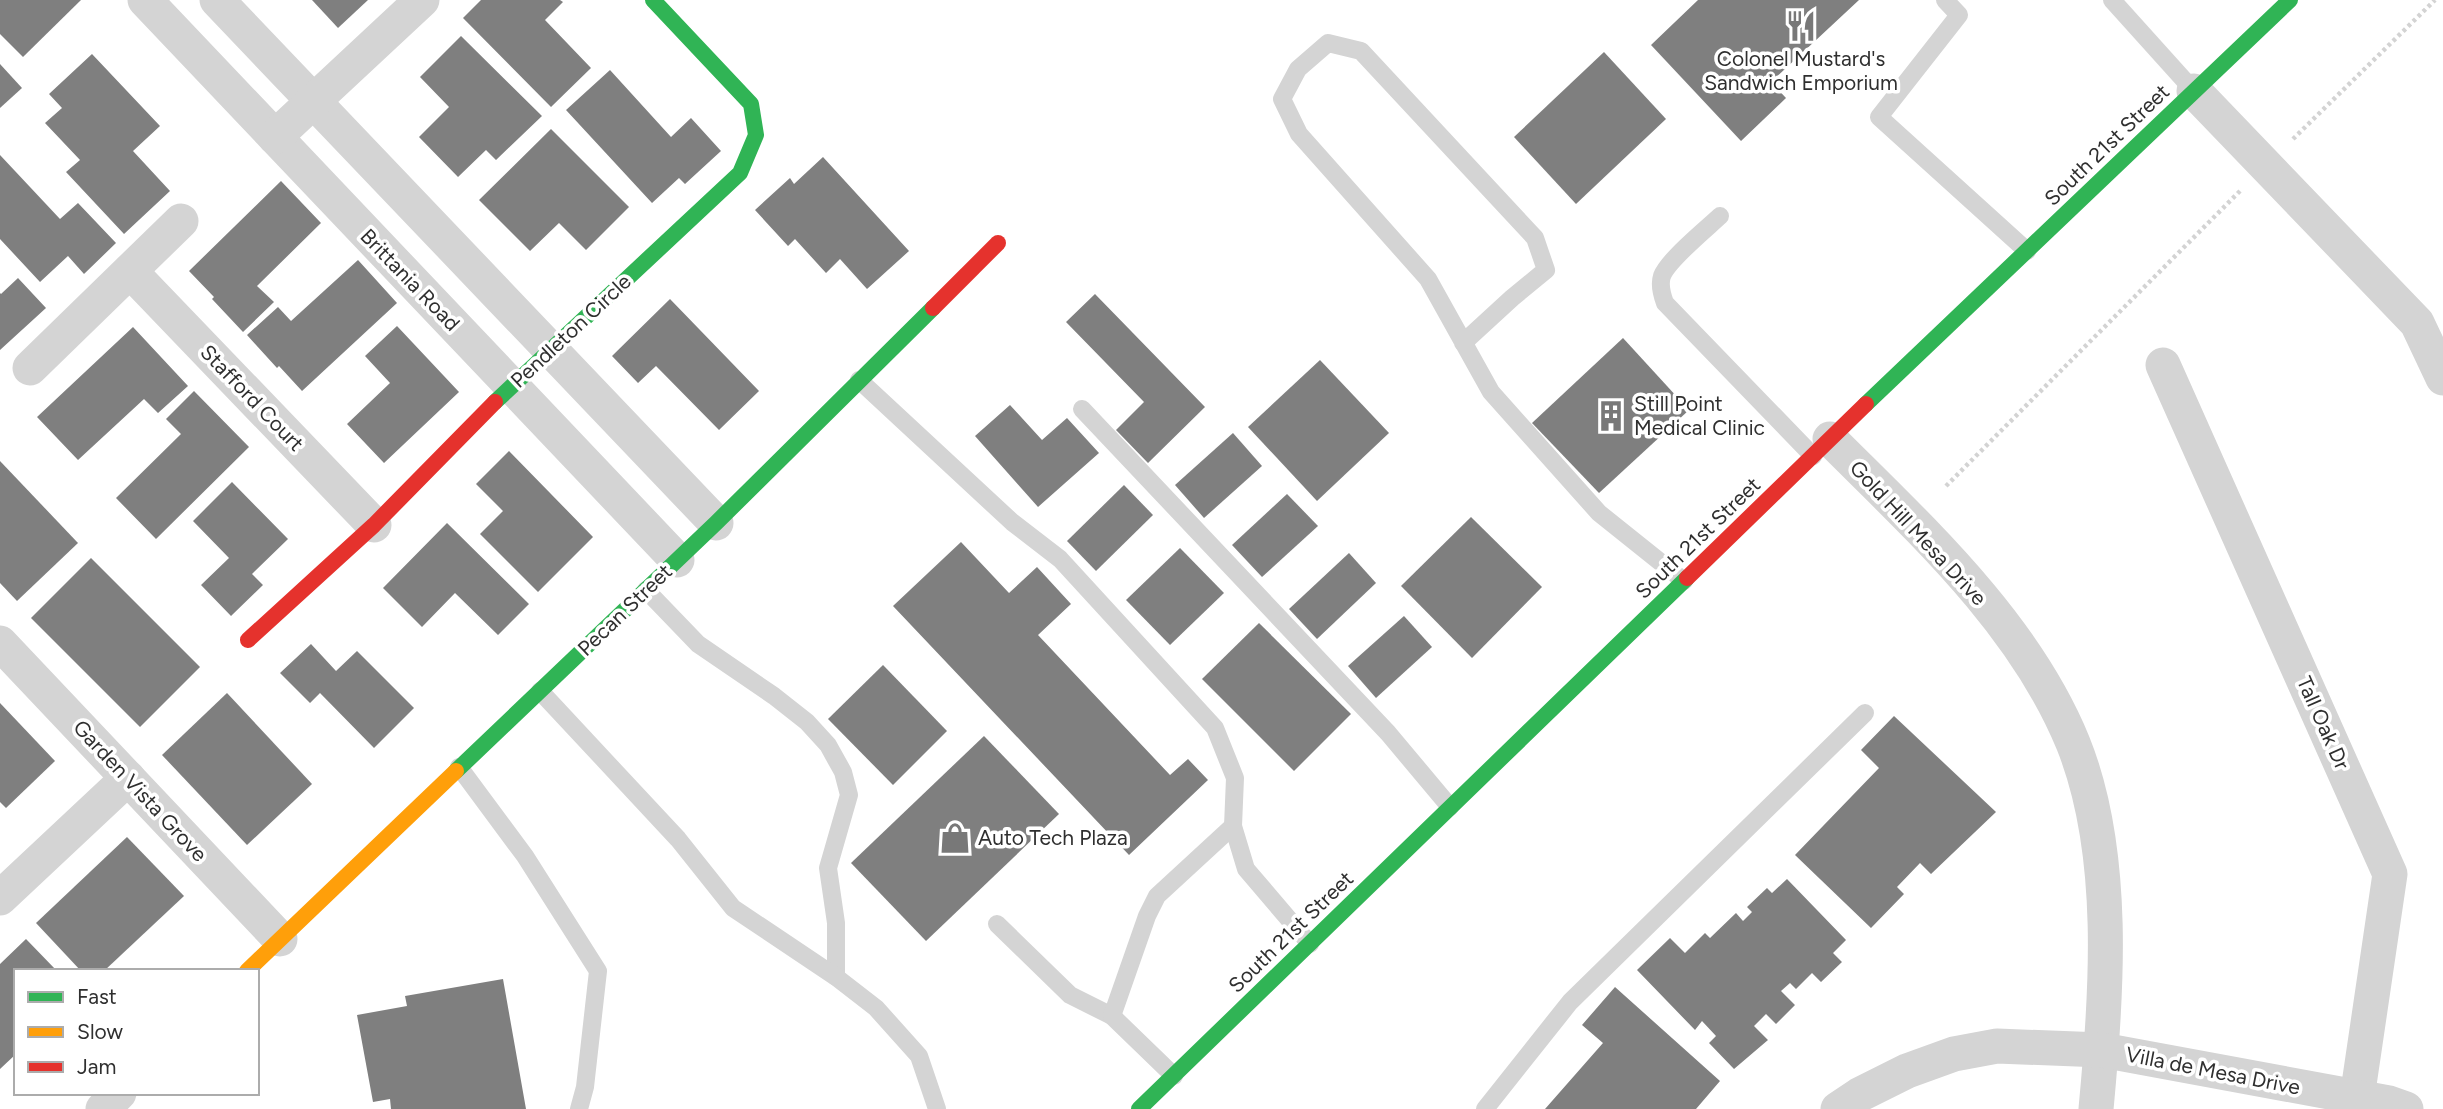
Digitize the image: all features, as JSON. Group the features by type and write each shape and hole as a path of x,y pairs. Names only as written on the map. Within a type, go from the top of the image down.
{"street":[{"name":"Brittania Road","path":"145,0 677,559"},
{"path":"217,0 716,523"},
{"path":"275,138 422,0"},
{"name":"Pendleton Circle","path":"248,640 374,526 512,386 740,173 756,135 751,104 653,0"},
{"name":"South 21st Street","path":"1139,1109 1821,448 2290,0"},
{"path":"2194,91 2417,323 2443,378"},
{"path":"30,368 181,221"},
{"name":"Pecan Street","path":"249,969 716,523 998,243"},
{"name":"Stafford Court","path":"130,271 374,526"},
{"name":"Tall Oak Dr","path":"2163,365 2390,874 2356,1103"},
{"name":"Gold Hill Mesa Drive","path":"1821,448 1933,542 1978,593 2019,646 2073,743 2091,803 2101,865 2105,934 2102,1050 2096,1109"},
{"name":"Garden Vista Grove","path":"0,643 279,939"},
{"path":"0,898 128,778"},
{"name":"Villa de Mesa Drive","path":"1838,1109 1859,1095 1907,1071 1954,1054 1997,1046 2102,1050 2356,1103 2406,1109"},
{"path":"103,1109 117,1095"}],"lane":[{"path":"1945,0 1959,15 1879,117 2027,251"},
{"path":"2112,0 2194,91"},
{"path":"1463,343 1546,270 1535,238 1361,51 1328,43 1298,69 1282,99 1300,134 1428,279 1463,343 1491,392 1599,513 1684,581"},
{"path":"1720,216 1667,266 1661,278 1661,292 1665,303 1821,448"},
{"path":"859,380 1012,522 1060,559 1215,729 1235,778 1233,826 1246,869 1310,944"},
{"path":"1082,409 1388,733 1450,807"},
{"path":"646,590 698,644 807,722 828,746 843,772 849,795 828,868 836,923 836,977"},
{"path":"540,691 678,839 733,908 836,977 876,1008 919,1056 937,1109"},
{"path":"1485,1109 1570,1002 1865,713"},
{"path":"459,767 525,856 598,971 579,1109"},
{"path":"1112,1017 1147,916 1157,896 1233,826"},
{"path":"997,924 1069,995 1112,1017 1174,1076"}],"path":[{"path":"1946,486 2266,165 2435,0"}],"building":[{"path":"0,0 81,0 23,57 0,34"},
{"path":"312,0 368,0 338,28"},
{"path":"481,0 560,0 563,2 545,20 591,68 551,107 463,18"},
{"path":"1698,0 1859,0 1771,82 1786,98 1741,141 1651,45"},
{"path":"461,36 542,116 496,160 486,150 458,177 419,137 449,107 420,77"},
{"path":"1604,52 1666,119 1576,204 1514,137"},
{"path":"92,54 160,126 133,151 170,191 124,234 66,172 80,160 45,123 62,108 49,94"},
{"path":"0,64 22,88 0,108"},
{"path":"610,70 671,137 691,118 721,151 685,184 679,178 652,203 566,110"},
{"path":"551,129 629,207 586,250 559,223 530,251 479,200"},
{"path":"0,155 60,219 78,203 116,243 84,274 68,256 40,282 0,239"},
{"path":"823,157 909,251 867,289 840,259 826,273 795,239 788,246 755,210 790,178 794,184"},
{"path":"281,181 321,223 257,286 274,302 243,332 189,271"},
{"path":"358,260 397,303 302,391 247,335 278,307 291,321"},
{"path":"18,278 46,308 0,350 0,293"},
{"path":"1095,294 1205,407 1148,463 1116,430 1144,402 1066,322"},
{"path":"670,299 759,391 719,430 656,366 638,383 612,356"},
{"path":"397,326 459,392 384,463 347,424 390,383 365,356"},
{"path":"133,327 188,386 158,413 144,399 78,460 37,417"},
{"name":"Still Point Medical Clinic","path":"1623,338 1689,410 1599,493 1532,423"},
{"path":"1320,360 1389,433 1317,501 1248,427"},
{"path":"194,391 249,447 156,539 116,498 181,434 166,419"},
{"path":"1010,405 1042,440 1067,418 1099,453 1038,507 975,436"},
{"path":"1233,433 1262,466 1204,518 1175,485"},
{"path":"509,451 593,537 538,592 480,534 503,511 476,484"},
{"path":"0,461 78,543 17,601 0,583"},
{"path":"232,482 288,539 252,574 263,585 231,616 201,585 229,558 193,521"},
{"path":"1124,485 1153,515 1096,571 1067,541"},
{"path":"1287,494 1318,526 1262,577 1232,545"},
{"path":"1471,517 1542,587 1472,658 1401,586"},
{"path":"447,523 529,604 498,635 455,593 422,627 383,588"},
{"path":"961,542 1009,593 1037,567 1071,604 1038,635 1170,775 1188,759 1208,780 1129,855 893,606"},
{"path":"1180,548 1224,593 1170,645 1126,600"},
{"path":"1349,553 1376,583 1317,639 1289,609"},
{"path":"91,558 200,667 140,727 31,618"},
{"path":"1404,616 1432,647 1376,698 1348,666"},
{"path":"1259,623 1351,714 1294,771 1202,679"},
{"path":"311,644 336,671 357,651 414,708 374,748 320,693 310,703 280,673"},
{"path":"883,665 947,731 893,785 828,719"},
{"path":"227,693 312,784 247,845 162,755"},
{"path":"0,703 55,761 6,808 0,802"},
{"path":"1894,716 1996,812 1931,874 1920,863 1897,887 1904,894 1871,928 1795,855 1879,768 1861,750"},
{"name":"Auto Tech Plaza","path":"984,736 1059,814 926,941 851,863"},
{"path":"127,837 184,896 106,969 79,969 36,923"},
{"path":"1787,879 1846,940 1833,953 1842,962 1821,982 1812,973 1796,989 1790,983 1781,991 1795,1005 1776,1024 1766,1014 1754,1026 1768,1040 1734,1069 1709,1043 1716,1036 1702,1021 1695,1030 1637,970 1670,938 1685,953 1705,933 1710,938 1736,913 1743,921 1752,912 1747,907 1767,888 1772,893"},
{"path":"26,939 55,969 14,969 14,1056 0,1069 0,964"},
{"path":"503,979 526,1109 391,1109 390,1099 373,1102 357,1015 407,1006 405,996"},
{"path":"1615,987 1720,1081 1696,1109 1545,1109 1603,1043 1582,1025"}],"traffic: fast":[{"path":"495,402 740,173 756,135 751,104 653,0"},
{"path":"1866,404 2290,0"},
{"path":"456,771 716,523 933,308"},
{"path":"1139,1109 1687,578"}],"traffic: slow":[{"path":"249,969 456,771"}],"traffic: jam":[{"path":"933,308 998,243"},
{"path":"248,640 374,525 495,402"},
{"path":"1687,578 1866,404"}],"place":[{"name":"Colonel Mustard's Sandwich Emporium","path":"1801,26"},
{"name":"Still Point Medical Clinic","path":"1611,416"},
{"name":"Auto Tech Plaza","path":"955,838"}]}
